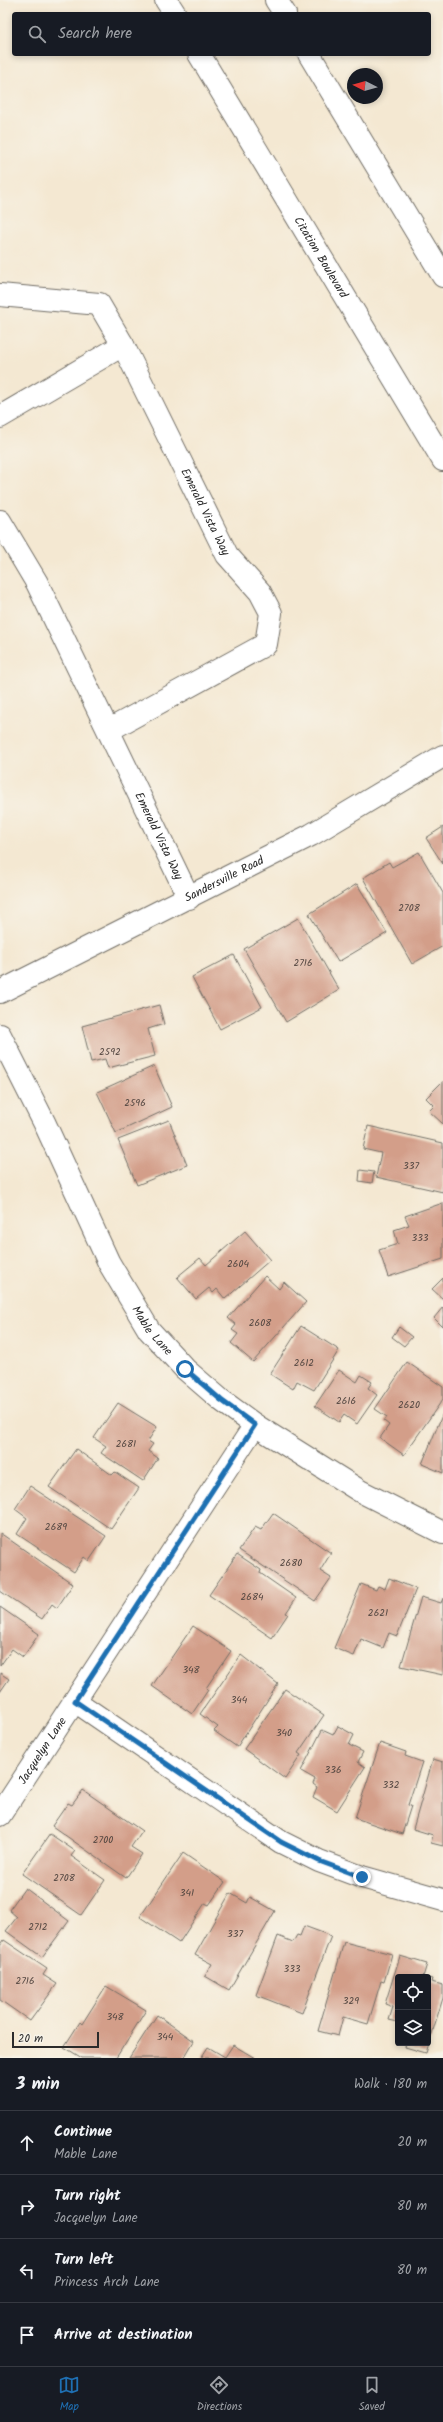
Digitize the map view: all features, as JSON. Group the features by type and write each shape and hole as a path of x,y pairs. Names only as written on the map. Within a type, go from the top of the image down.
{"street":[{"path":"166,0 174,12"},
{"path":"276,0 284,12"},
{"name":"Citation Boulevard","path":"200,56 443,460"},
{"path":"310,56 443,276"},
{"name":"Emerald Vista Way","path":"0,295 100,304 227,555 260,592 271,613 266,644 109,730"},
{"path":"0,417 122,345"},
{"name":"Emerald Vista Way","path":"0,521 37,583 189,898"},
{"name":"Sandersville Road","path":"0,992 189,898 311,835 443,756"},
{"name":"Mable Lane","path":"0,1035 45,1124 109,1263 149,1330 185,1369 221,1400 255,1425 360,1491 418,1522 443,1532"},
{"name":"Jacquelyn Lane","path":"0,1815 255,1425"},
{"path":"75,1701 281,1842 319,1861 362,1877 443,1900"}],"building":[{"path":"443,827 443,864 426,838"},
{"path":"419,852 443,893 443,946 412,964 363,878 389,862 392,867"},
{"path":"357,884 387,933 338,962 309,914"},
{"path":"298,918 339,990 286,1022 244,949"},
{"path":"234,955 262,1007 220,1029 192,977"},
{"path":"159,1005 164,1024 148,1029 155,1056 108,1068 105,1059 91,1062 82,1026"},
{"path":"154,1066 172,1107 116,1133 97,1092"},
{"path":"443,1081 443,1124 429,1111 434,1106 426,1098"},
{"path":"169,1120 187,1165 137,1185 118,1140"},
{"path":"368,1126 443,1143 443,1192 376,1177 381,1153 363,1149"},
{"path":"360,1170 374,1172 372,1183 359,1181"},
{"path":"443,1203 443,1259 388,1277 379,1250 398,1244 394,1230 409,1225 405,1216"},
{"path":"245,1231 270,1260 225,1299 217,1289 213,1293 209,1288 196,1299 177,1277 200,1258 206,1265"},
{"path":"265,1276 279,1289 284,1282 306,1302 253,1362 231,1343 238,1334 232,1330 236,1325 228,1318"},
{"path":"443,1278 443,1299 432,1289"},
{"path":"443,1307 443,1327 434,1318"},
{"path":"301,1326 339,1350 314,1390 297,1381 293,1389 270,1374"},
{"path":"399,1327 412,1337 404,1346 392,1337"},
{"path":"407,1362 443,1387 443,1399 404,1455 380,1438 389,1425 384,1421 387,1417 375,1409"},
{"path":"339,1370 357,1382 361,1375 372,1382 368,1388 377,1395 357,1424 344,1415 339,1422 315,1406"},
{"path":"118,1403 157,1427 148,1441 153,1444 148,1451 158,1458 143,1481 101,1453 106,1446 94,1438"},
{"path":"443,1413 443,1473 422,1464"},
{"path":"76,1449 112,1475 115,1472 139,1488 111,1529 49,1487"},
{"path":"30,1486 106,1536 89,1561 84,1557 74,1572 17,1534 27,1518 15,1509"},
{"path":"273,1513 331,1553 320,1571 331,1578 315,1601 239,1550 255,1527 261,1530"},
{"path":"0,1533 73,1584 57,1608 52,1604 42,1619 0,1591"},
{"path":"237,1554 261,1570 260,1573 296,1598 286,1613 288,1614 272,1638 209,1595"},
{"path":"389,1578 416,1589 397,1636 389,1633 383,1648 361,1639 354,1656 334,1648 361,1584 376,1590 378,1586 385,1589"},
{"path":"421,1597 441,1603 443,1598 443,1675 401,1666"},
{"path":"0,1607 39,1634 23,1657 12,1649 0,1666"},
{"path":"193,1626 231,1651 206,1688 208,1690 192,1714 152,1686"},
{"path":"241,1655 278,1684 237,1747 214,1731 218,1727 200,1714"},
{"path":"0,1673 9,1679 0,1692"},
{"path":"285,1689 324,1715 298,1753 301,1755 285,1779 244,1749"},
{"path":"338,1726 354,1735 349,1745 363,1752 358,1762 365,1767 337,1811 313,1797 317,1787 313,1784 315,1779 301,1771 322,1730 333,1735"},
{"path":"380,1743 406,1752 405,1756 422,1762 408,1805 411,1806 402,1834 355,1818"},
{"path":"433,1759 443,1762 443,1846 431,1843 433,1835 413,1829"},
{"path":"83,1790 142,1831 131,1847 142,1854 126,1878 52,1826 68,1803 72,1805"},
{"path":"50,1834 75,1851 71,1856 105,1880 81,1915 22,1874"},
{"path":"183,1853 225,1882 209,1905 205,1903 179,1943 140,1917"},
{"path":"25,1888 69,1921 42,1957 6,1931 17,1917 9,1910"},
{"path":"230,1893 247,1903 250,1897 275,1911 229,1990 205,1976 212,1964 195,1955"},
{"path":"304,1926 331,1936 302,2013 256,1995 278,1936 293,1942 297,1935 300,1936"},
{"path":"4,1940 47,1969 43,1975 57,1984 30,2021 0,2000 0,1946"},
{"path":"344,1942 392,1954 384,1982 381,1981 368,2024 343,2017 338,2036 318,2031"},
{"path":"400,1956 427,1964 424,1974 395,1974 395,2021 389,2020 393,2007 385,2004"},
{"path":"431,1982 443,1985 443,1998 431,2037"},
{"path":"106,1986 146,2010 116,2058 82,2058 64,2047 80,2022 82,2024"},
{"path":"157,2015 194,2041 184,2058 129,2058"},
{"path":"233,2045 255,2058 201,2058 208,2047 225,2057"},
{"path":"405,2046 428,2046 426,2053"}],"route":[{"path":"185,1369 221,1400 255,1425 75,1701 281,1842 319,1861 362,1877"}]}
